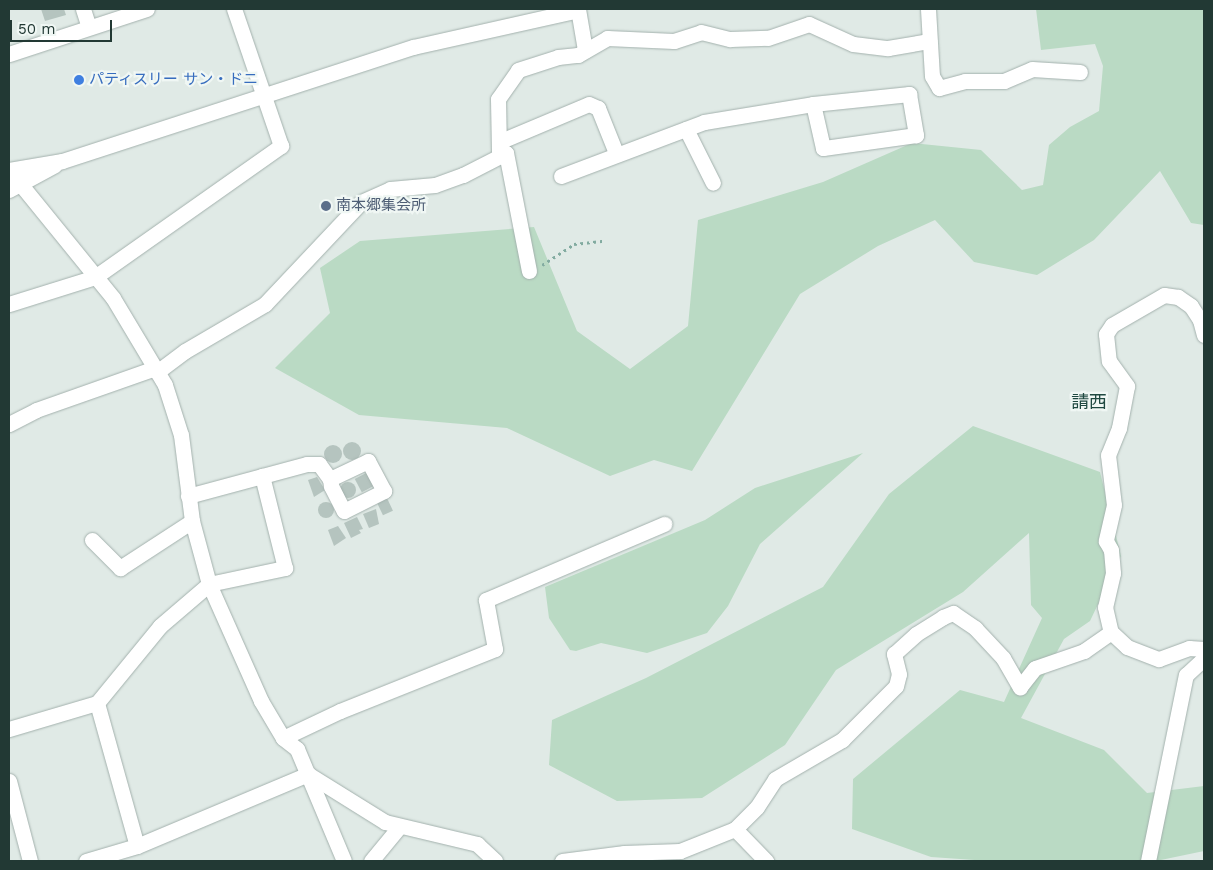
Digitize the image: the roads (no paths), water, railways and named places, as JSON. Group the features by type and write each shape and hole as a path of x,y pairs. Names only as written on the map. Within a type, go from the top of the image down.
{"street":[{"path":"83,9 89,28"},
{"path":"9,54 147,9"},
{"path":"9,304 96,276 281,146 234,9"},
{"path":"344,861 297,749 283,738 261,701 209,584 192,521 180,435 156,370 113,298 96,276 15,188 9,170 62,161 412,47 578,9 585,50"},
{"path":"928,9 932,76 939,88 965,81 1004,81 1032,68 1080,72"},
{"path":"528,271 504,147 498,99 518,70 558,57 578,55 607,38 674,41 701,32 730,39 768,38 809,24 853,44 888,48 929,41"},
{"path":"561,176 616,153 704,122 813,104 909,94 916,135 823,148 813,104"},
{"path":"9,424 36,410 156,370 265,304 361,202 390,189 435,185 504,147 590,104 598,108 616,153"},
{"path":"686,129 714,184"},
{"path":"15,188 62,161"},
{"path":"1204,335 1191,306 1178,297 1164,295 1112,325 1106,334 1109,361 1127,386 1119,428 1108,455 1114,505 1106,541 1111,550 1113,573 1105,608 1111,632 1127,647 1159,659 1189,648 1204,649"},
{"path":"188,496 307,464 319,464 330,479"},
{"path":"9,729 97,703 160,626 209,584 285,568 262,476"},
{"path":"92,540 120,568 192,521"},
{"path":"283,738 340,711 495,649 486,600 664,524"},
{"path":"562,861 624,852 680,851 735,829 756,807 775,779 842,740 896,686 899,674 894,654 916,634 953,613 997,650 1022,687 1035,668 1084,652 1111,632"},
{"path":"1148,861 1186,676 1204,658"},
{"path":"97,703 137,846"},
{"path":"86,861 137,846 308,774"},
{"path":"308,774 385,822 477,844 495,861"},
{"path":"9,780 30,861"},
{"path":"371,861 400,826"},
{"path":"735,829 766,861"}],"place":[{"name":"パティスリー サン・ドニ","path":"79,80"},
{"name":"南本郷集会所","path":"326,206"}],"district":[{"name":"請西","path":"1089,402"}]}
